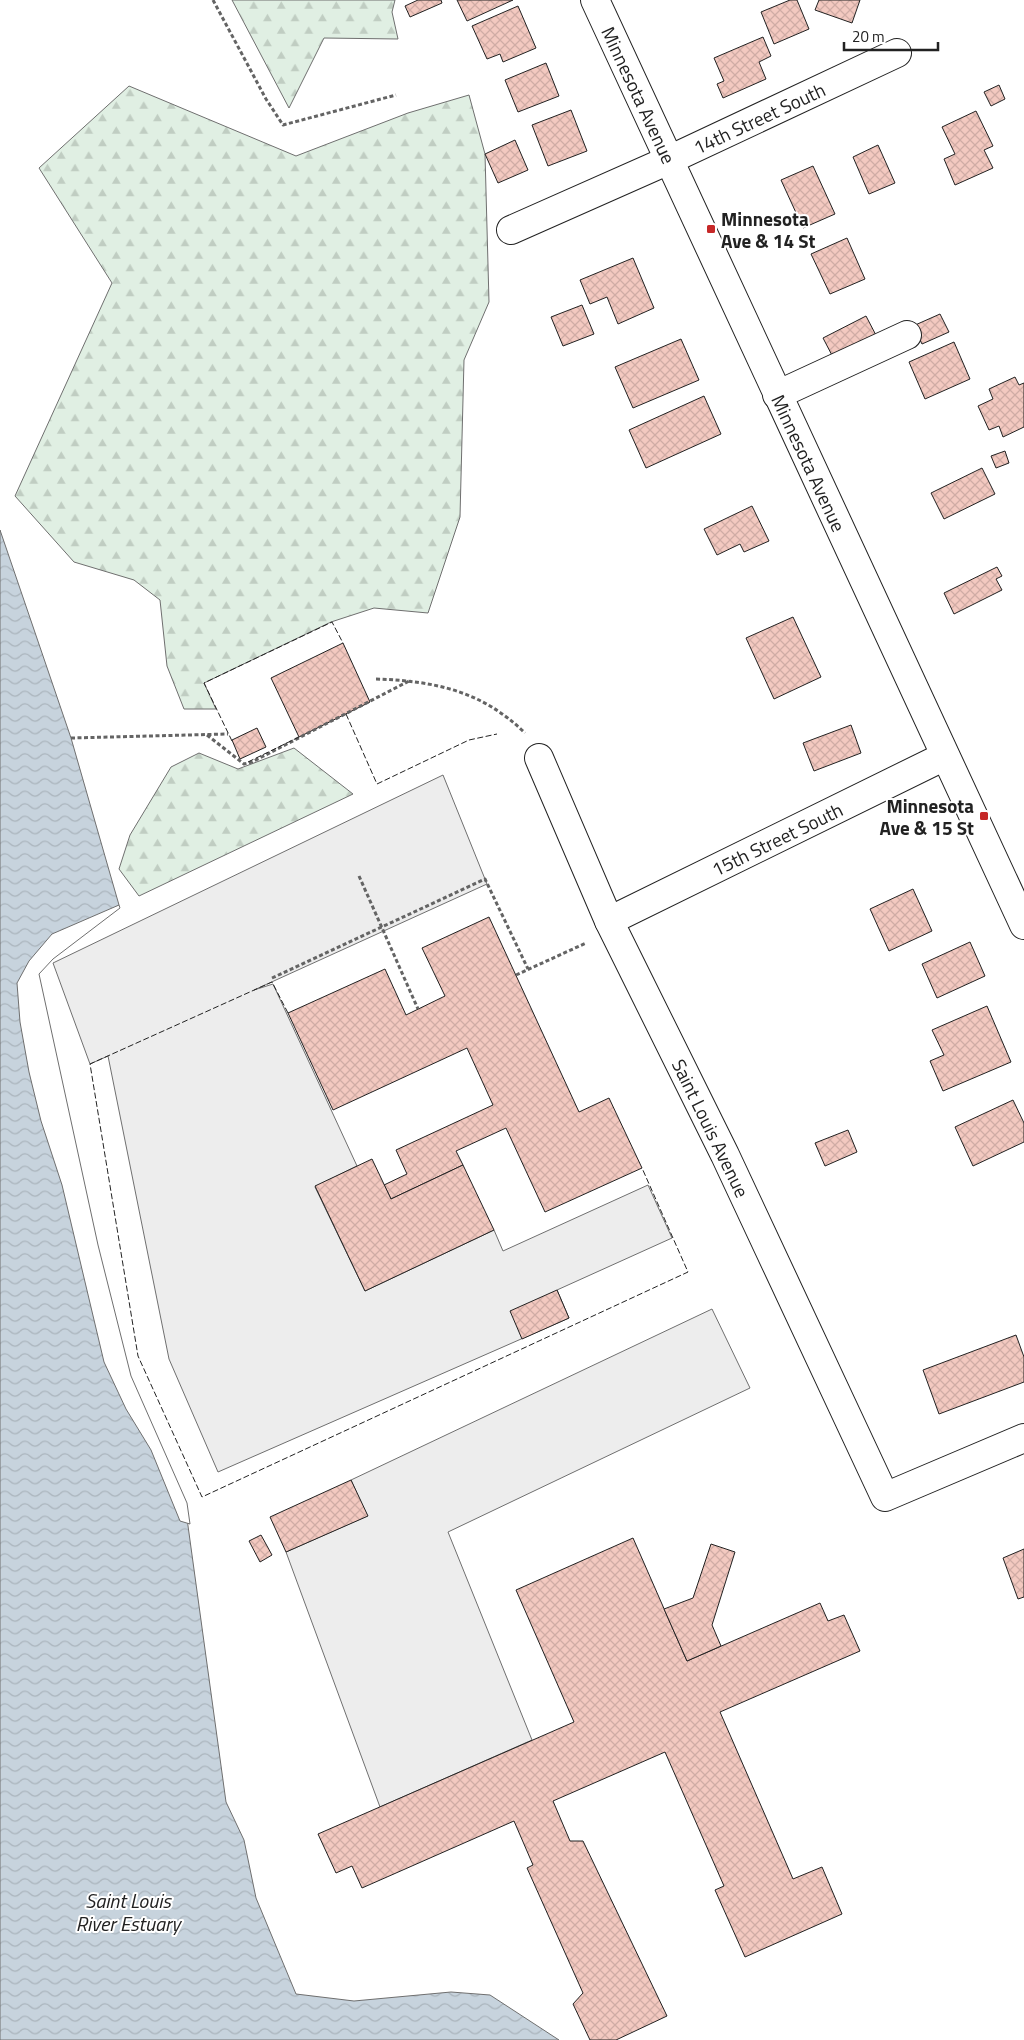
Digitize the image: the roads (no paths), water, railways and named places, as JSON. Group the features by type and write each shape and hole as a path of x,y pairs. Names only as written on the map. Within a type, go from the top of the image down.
{"street":[{"name":"Minnesota Avenue","path":"595,0 1024,925"},
{"name":"14th Street South","path":"511,230 669,160 897,53"},
{"path":"777,395 907,336"},
{"name":"15th Street South","path":"612,926 945,756"},
{"name":"Saint Louis Avenue","path":"539,758 612,926 725,1155 885,1497 1024,1438"}],"water":[{"name":"Saint Louis River Estuary","path":"0,530 71,738 119,905 51,957 36,973 96,1246 129,1376 185,1504 226,1802 244,1840 256,1898 296,1994 354,2001 451,1992 490,1995 559,2040 0,2040"}],"place":[{"name":"Minnesota Ave & 14 St","path":"711,229"},
{"name":"Minnesota Ave & 15 St","path":"984,816"}]}
